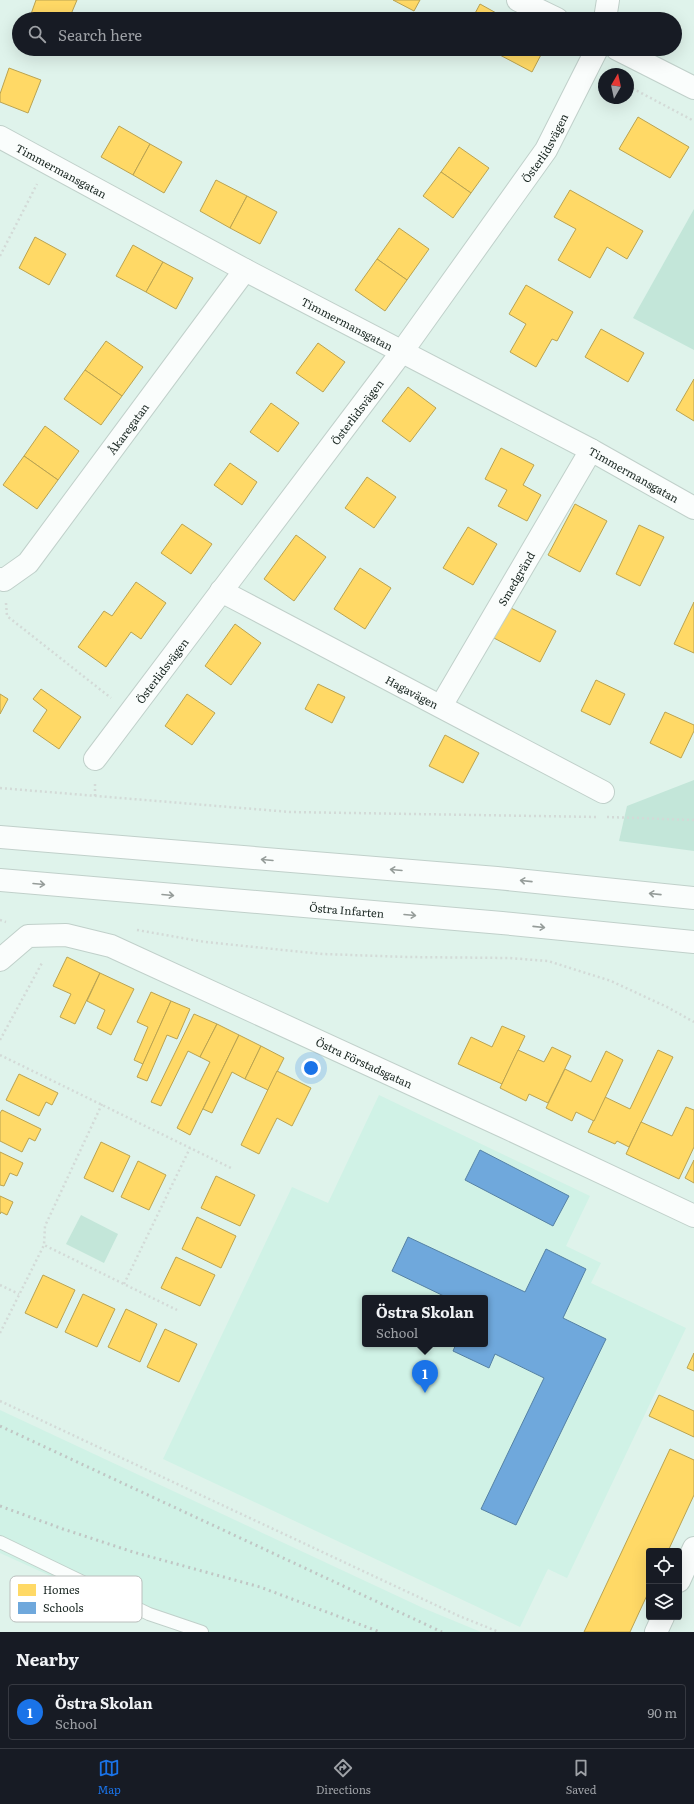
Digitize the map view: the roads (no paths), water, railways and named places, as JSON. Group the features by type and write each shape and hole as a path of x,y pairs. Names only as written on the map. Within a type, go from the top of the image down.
{"street":[{"path":"518,0 543,12"},
{"path":"606,12 608,0"},
{"name":"Österlidsvägen","path":"95,759 401,353 546,150 593,56"},
{"path":"632,56 694,88"},
{"name":"Timmermansgatan","path":"0,137 401,353 591,450 694,508"},
{"name":"Åkaregatan","path":"2,580 28,563 245,270"},
{"name":"Smedgränd","path":"441,706 591,450"},
{"name":"Hagavägen","path":"222,591 603,792"},
{"path":"0,837 489,877 694,898"},
{"name":"Östra Infarten","path":"0,880 486,922 694,942"},
{"name":"Östra Förstadsgatan","path":"0,960 28,936 66,935 118,949 506,1127 694,1216"},
{"path":"682,1574 694,1548"},
{"path":"656,1632 662,1620"}],"lane":[{"path":"0,1542 70,1576"},
{"path":"142,1611 202,1632"}],"railway":[{"path":"0,1426 442,1632"},
{"path":"0,1506 133,1552 260,1587 380,1632"}],"place":[{"name":"Östra Skolan","path":"425,1393"}]}
